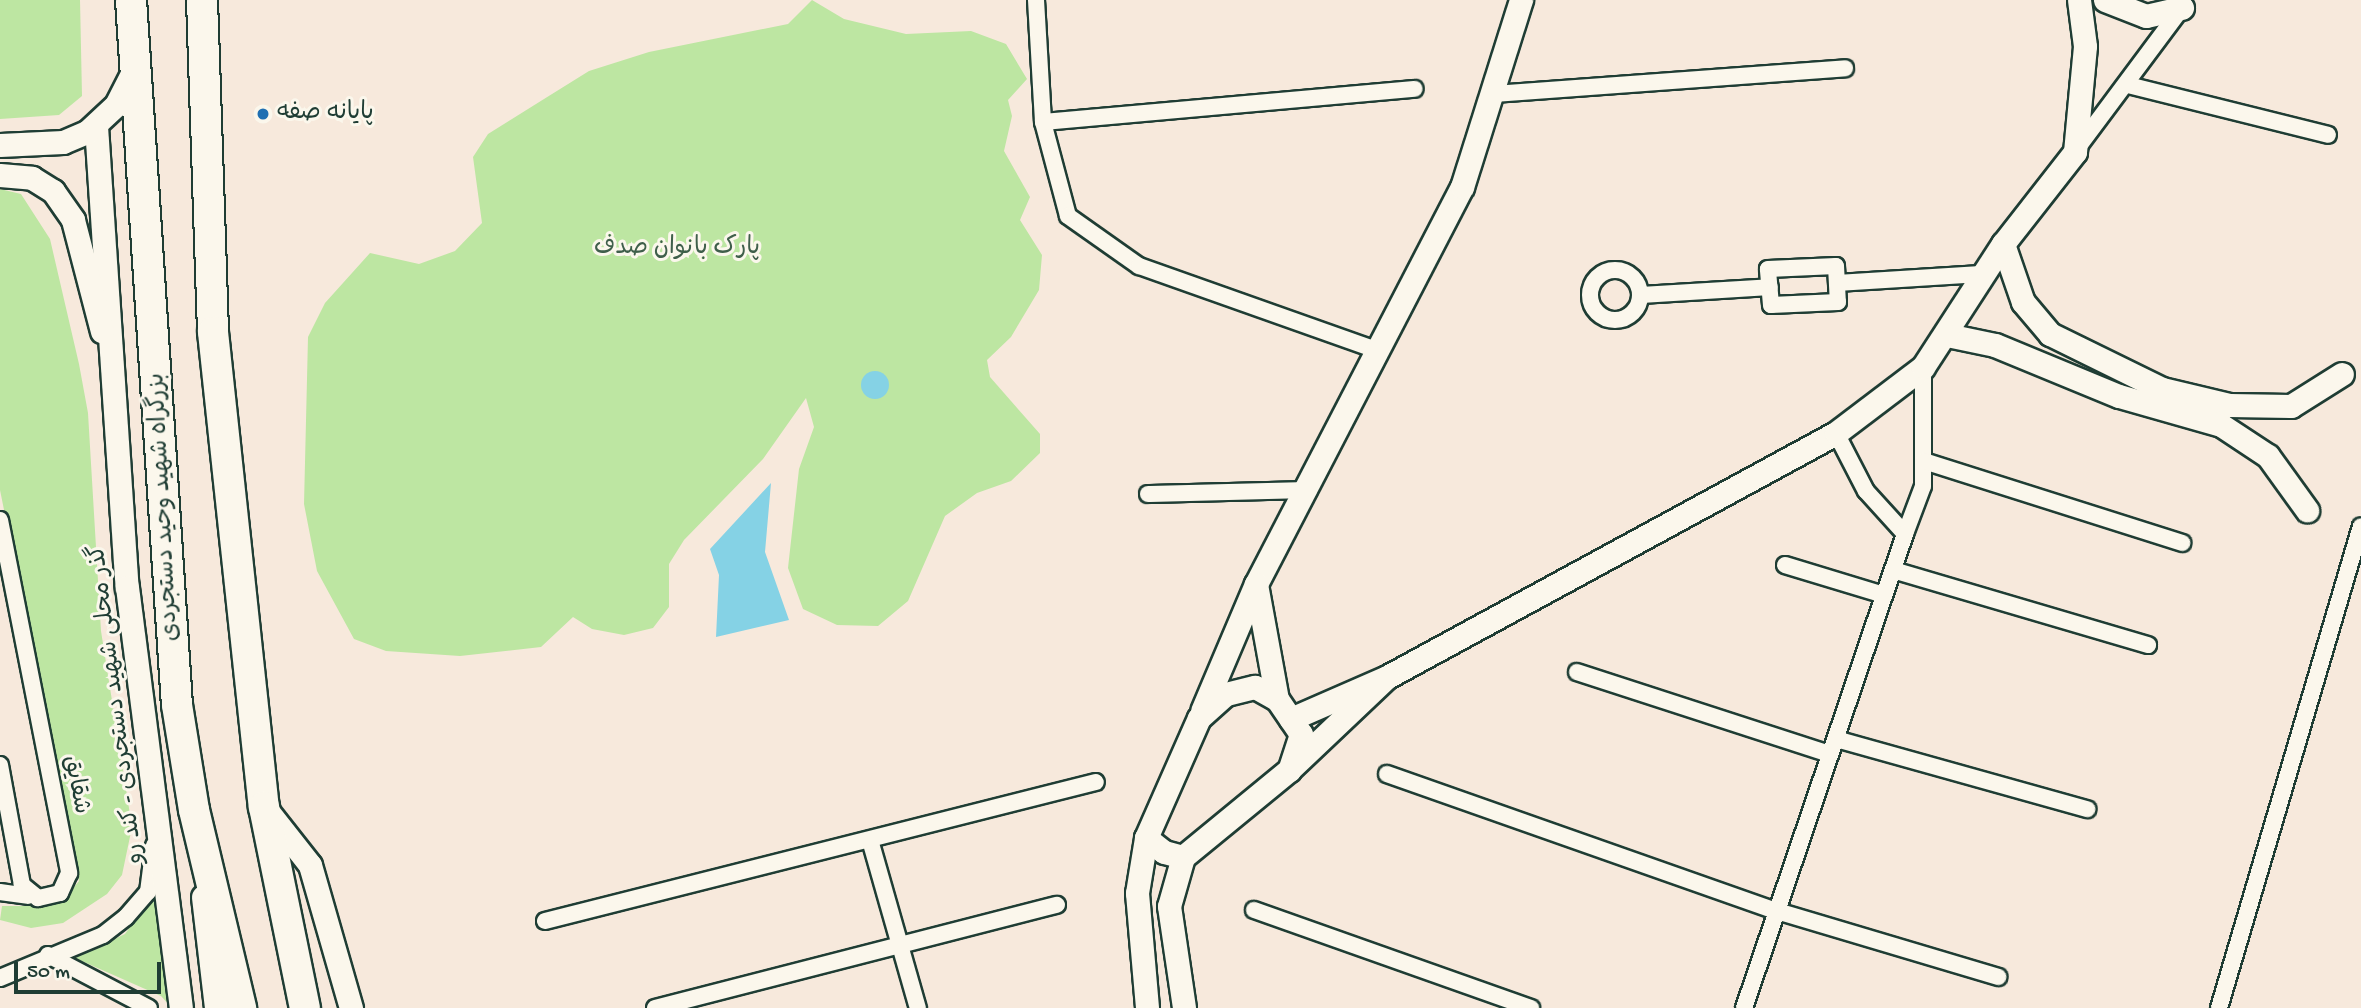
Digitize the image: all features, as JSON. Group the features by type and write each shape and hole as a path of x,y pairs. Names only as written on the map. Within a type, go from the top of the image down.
{"highway":[{"name":"بزرگراه شهید وحید دستجردی","path":"131,0 177,705 194,810 241,1008"},
{"path":"134,70 136,0"},
{"path":"201,5 213,332 264,807 305,1008"}],"street":[{"path":"1036,0 1043,122 1069,216 1139,266 1379,351"},
{"path":"1147,1008 1137,893 1146,838 1256,584 1309,490 1461,187 1495,94 1521,0"},
{"path":"2075,152 2085,46 2079,0"},
{"path":"2105,0 2146,16 2184,4"},
{"path":"1291,719 1387,677 1836,433 1923,367 1947,335 1981,274 2128,85 2184,4"},
{"path":"1495,94 1845,68"},
{"path":"0,145 63,142 96,126 134,70"},
{"path":"2128,85 2328,135"},
{"path":"1043,122 1415,89"},
{"path":"96,126 118,393"},
{"path":"0,175 32,178 53,191 73,220 118,393"},
{"path":"2003,244 2023,302 2050,334 2162,388 2230,405 2291,406 2342,374"},
{"path":"1836,266 1837,283 1838,302 1771,304 1768,269 1836,266"},
{"path":"1837,283 1981,274"},
{"path":"1641,295 1770,287"},
{"path":"1947,335 1995,345 2119,396 2221,425 2268,456 2307,510"},
{"path":"1744,1008 1923,486 1923,367"},
{"name":"گذر محلی شهید دستجردی - کند رو","path":"118,393 127,587 181,1008"},
{"path":"1836,433 1866,491 1905,534"},
{"path":"1924,461 2182,543"},
{"path":"1148,494 1309,490"},
{"name":"شقایق","path":"0,520 69,873 61,893 28,896"},
{"path":"2219,1008 2361,526"},
{"path":"1784,565 1885,595"},
{"path":"1893,570 2148,645"},
{"path":"1256,584 1277,699 1301,734 1289,770"},
{"path":"1577,672 1833,746 2087,809"},
{"path":"1184,1008 1169,906 1183,857 1289,770 1387,677"},
{"path":"1199,718 1226,694 1255,687 1277,699"},
{"path":"0,765 4,798 28,896 0,892"},
{"path":"1387,774 1777,911 1998,977"},
{"path":"545,921 1096,782"},
{"path":"264,807 310,865 351,1008"},
{"path":"194,810 216,1008"},
{"path":"0,978 48,955 103,935 148,892 158,822"},
{"path":"1146,838 1183,857"},
{"path":"870,839 918,1008"},
{"path":"655,1008 1057,905"},
{"path":"1254,910 1531,1008"},
{"path":"48,955 149,1008"}],"green space":[{"path":"0,0 80,0 82,96 59,115 0,119"},
{"name":"پارک بانوان صدف","path":"812,0 844,19 906,34 971,31 1006,44 1027,79 1008,100 1012,116 1004,151 1030,197 1020,220 1042,255 1039,290 1011,337 987,360 990,377 1040,434 1040,453 1011,481 977,493 945,516 908,601 878,626 837,625 803,609 788,568 799,469 814,427 806,398 763,459 684,540 669,564 669,607 653,628 624,635 592,629 573,617 541,647 460,656 386,651 354,639 317,571 304,504 308,337 325,303 370,253 419,264 455,251 482,223 473,157 488,134 589,71 649,52 788,24"},
{"path":"0,189 21,194 50,239 79,364 88,413 101,631 132,827 122,875 107,894 63,923 31,928 0,920 2,906 39,906 69,893 79,881 0,490"},
{"path":"156,890 171,1007 161,996 75,958 125,934"}],"water":[{"path":"875,371 885,375 889,385 885,395 875,399 865,395 861,385 865,375"},
{"path":"771,483 765,552 789,620 716,637 719,575 710,549"}],"place":[{"name":"پایانه صفه","path":"263,114"}]}
